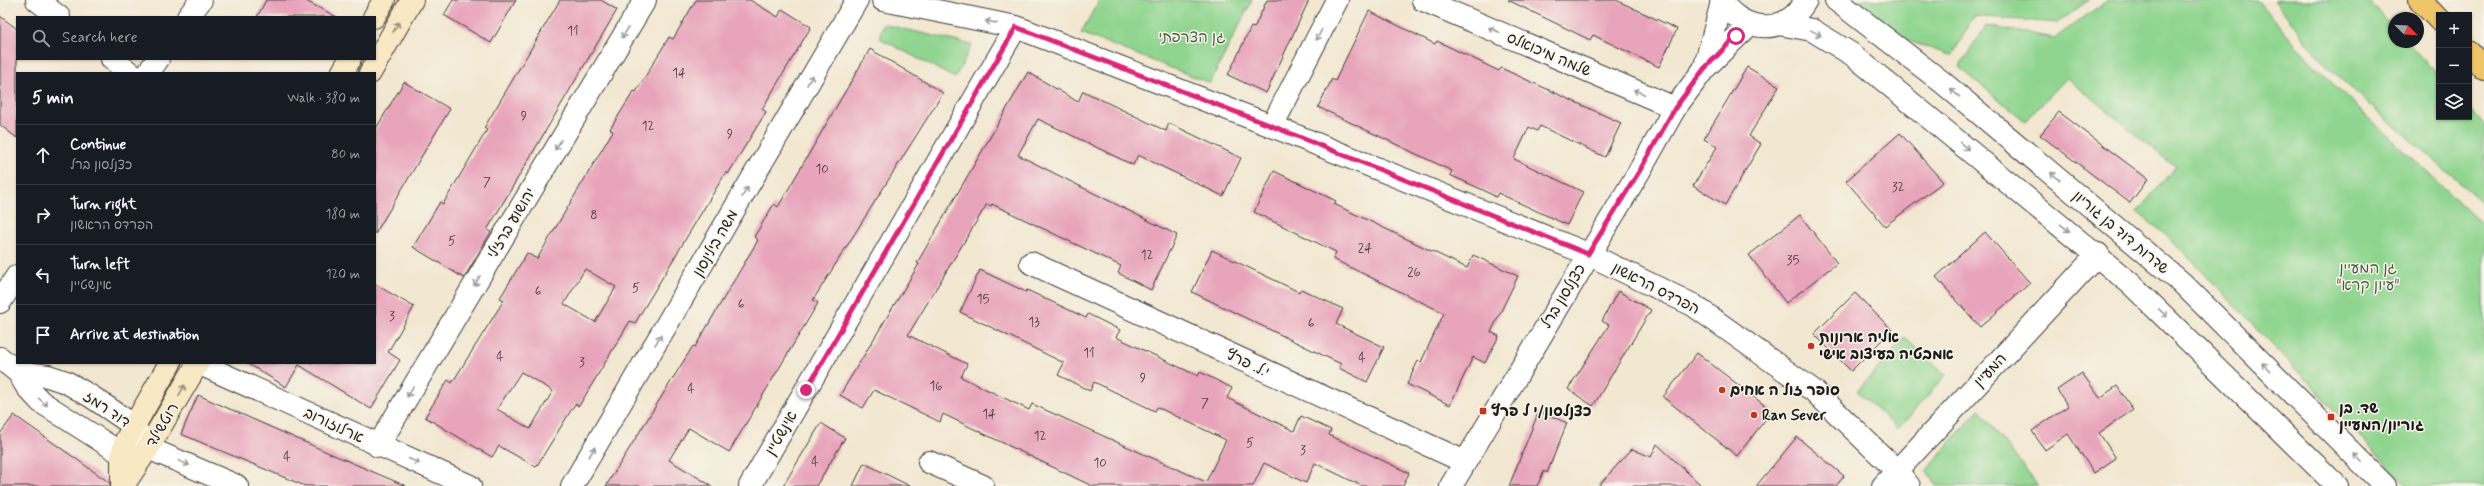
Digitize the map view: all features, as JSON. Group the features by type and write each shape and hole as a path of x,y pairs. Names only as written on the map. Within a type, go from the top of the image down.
{"highway":[{"path":"2420,0 2436,17"},
{"path":"2472,55 2484,69"}],"main road":[{"path":"375,16 384,0"},
{"path":"371,72 412,0"},
{"path":"343,72 349,60"},
{"name":"רוטשילד","path":"122,486 122,454 133,425 169,364"},
{"name":"רוטשילד","path":"122,486 148,448 197,364"}],"street":[{"path":"37,0 58,16"},
{"path":"189,16 201,0"},
{"name":"יהושוע ברזילי","path":"378,446 645,0"},
{"name":"משה בילינסון","path":"572,486 857,0"},
{"name":"הפרדס הראשון","path":"883,0 1016,27 1272,126 1588,254 1693,305 1814,391 1896,481"},
{"path":"1272,126 1337,0"},
{"name":"שלמה מיכואלס","path":"1423,0 1675,108"},
{"path":"1779,24 1794,17 1806,0"},
{"name":"שדרות דוד בן גוריון","path":"1836,0 1942,82 2182,283 2385,486"},
{"path":"1722,1 1728,12 1741,21 1757,26 1779,24 1812,30 1853,55 2098,254 2161,311 2337,486"},
{"name":"כצנלסון ברל","path":"1704,69 1722,1"},
{"name":"כצנלסון ברל","path":"1452,486 1588,254 1640,170 1675,108 1704,69 1750,24"},
{"name":"אינשטיין","path":"750,486 1016,27"},
{"path":"113,60 129,72"},
{"path":"149,72 157,60"},
{"name":"המעיין","path":"1896,481 2098,254"},
{"name":"י.ל. פרץ","path":"1032,263 1465,462"},
{"path":"0,302 16,278"},
{"name":"דוד רמז","path":"0,358 18,372 27,387 42,402 122,454 148,448 133,425 66,382 48,376 18,372"},
{"name":"ארלוזורוב","path":"200,364 378,446 470,486"},
{"path":"148,448 237,486"},
{"path":"929,462 983,486"}],"green space":[{"name":"גן הצרפתי","path":"1099,0 1252,0 1210,83 1081,33"},
{"path":"1850,0 2089,0 2057,23 1974,16 1952,56 1892,35"},
{"name":"גן המעיין \"עיון קרא\"","path":"2108,0 2257,0 2313,65 2484,226 2484,486 2407,486 2172,240 2137,212 2175,167 2067,78 2025,121 1959,67 1986,26 2055,38"},
{"path":"2274,0 2368,0 2388,22 2388,48 2413,48 2436,73 2436,120 2472,120 2472,111 2484,124 2484,204 2327,67"},
{"path":"883,24 972,45 955,78 879,38"},
{"path":"1905,338 1946,375 1898,429 1857,391"},
{"path":"1979,409 2038,486 1937,486 1926,471"}],"building":[{"path":"266,0 304,0 335,16 258,16"},
{"path":"453,0 516,0 491,43 444,15"},
{"path":"560,0 601,0 617,10 487,230 491,232 464,278 413,247 440,202 443,204 487,130 484,128"},
{"path":"696,0 750,0 778,17 782,9 811,27 762,109 766,112 728,174 726,172 635,323 630,321 579,406 575,404 536,467 499,446 492,457 425,417 448,380 452,383 504,300 500,298 527,253 537,259 613,131 610,129 634,91 636,92 669,37 673,39","holes":["585,269 616,287 595,322 564,304","521,372 553,391 530,429 497,409"]},
{"path":"1267,0 1309,0 1266,93 1228,75 1251,27 1254,28"},
{"path":"1508,0 1616,0 1677,29 1659,67 1593,35 1590,40"},
{"path":"1369,11 1435,44 1437,41 1499,71 1501,68 1621,123 1605,157 1540,126 1537,131 1529,127 1514,159 1583,192 1567,225 1498,193 1496,197 1450,175 1452,171 1318,107 1332,79 1335,81"},
{"path":"0,16 16,28 16,137 0,125"},
{"path":"870,49 943,93 813,300 818,303 729,452 689,428 669,460 712,486 606,486 693,346 695,347 758,240 754,237 774,204 778,207"},
{"path":"1747,67 1779,86 1749,136 1761,144 1725,205 1693,186 1717,147 1704,139"},
{"path":"1028,72 1078,102 1083,91 1166,131 1169,123 1241,158 1223,196 1138,155 1133,165 1038,119 1018,155 1177,235 1151,290 1118,273 1121,266 992,204 991,206 987,204 908,335 967,364 961,377 1029,410 1032,404 1206,482 1226,440 1157,407 1155,411 1094,382 1090,391 1058,375 1064,363 960,312 980,270 1086,318 1088,314 1120,330 1116,337 1198,376 1200,372 1232,388 1227,398 1294,431 1301,416 1331,430 1329,435 1409,473 1403,486 1362,486 1315,463 1306,483 1264,463 1253,486 1092,486 943,414 940,422 874,390 863,408 840,395 919,264 917,263"},
{"path":"404,82 450,109 376,232 376,128"},
{"path":"2059,112 2148,179 2130,203 2040,135"},
{"path":"1900,133 1943,182 1885,226 1846,181"},
{"path":"1274,171 1336,201 1334,204 1467,268 1473,255 1518,276 1491,332 1499,336 1485,363 1473,357 1450,405 1407,384 1418,361 1421,362 1444,313 1333,259 1336,252 1254,212"},
{"path":"1800,215 1837,263 1786,303 1749,255"},
{"path":"1985,232 2030,283 1980,327 1936,277"},
{"path":"1212,250 1299,292 1301,289 1343,309 1336,324 1384,347 1367,382 1339,368 1341,364 1192,292"},
{"path":"376,285 414,307 388,352 400,360 371,409 299,365 286,387 249,364 376,364"},
{"path":"1618,291 1651,310 1593,406 1568,389 1609,325 1602,321"},
{"path":"1855,293 1892,330 1851,371 1814,334"},
{"path":"1697,353 1772,411 1737,456 1663,397"},
{"path":"2082,373 2100,398 2117,386 2133,410 2099,433 2116,458 2094,473 2068,434 2045,450 2032,431 2068,406 2057,390"},
{"path":"198,395 406,486 305,486 181,434"},
{"path":"1539,411 1567,423 1547,473 1544,471 1537,486 1509,486"},
{"path":"14,415 110,483 110,486 0,486 0,434"},
{"path":"821,423 845,438 816,486 783,486"},
{"path":"1797,437 1844,476 1836,486 1756,486"},
{"path":"1657,444 1702,486 1598,486 1632,449 1651,457"},
{"path":"864,463 910,486 853,486"}],"place":[{"name":"אליה ארונות אמבטיה בעיצוב אישי","path":"1811,346"},
{"name":"סופר זול ה אחים","path":"1722,390"},
{"name":"כצנלסון/י ל פרץ","path":"1483,411"},
{"name":"Ran Sever","path":"1754,415"},
{"name":"שד. בן גוריון/המעיין","path":"2331,417"}],"route":[{"path":"806,390 1016,27 1272,126 1588,254 1640,170 1675,108 1704,69 1736,36"}]}
